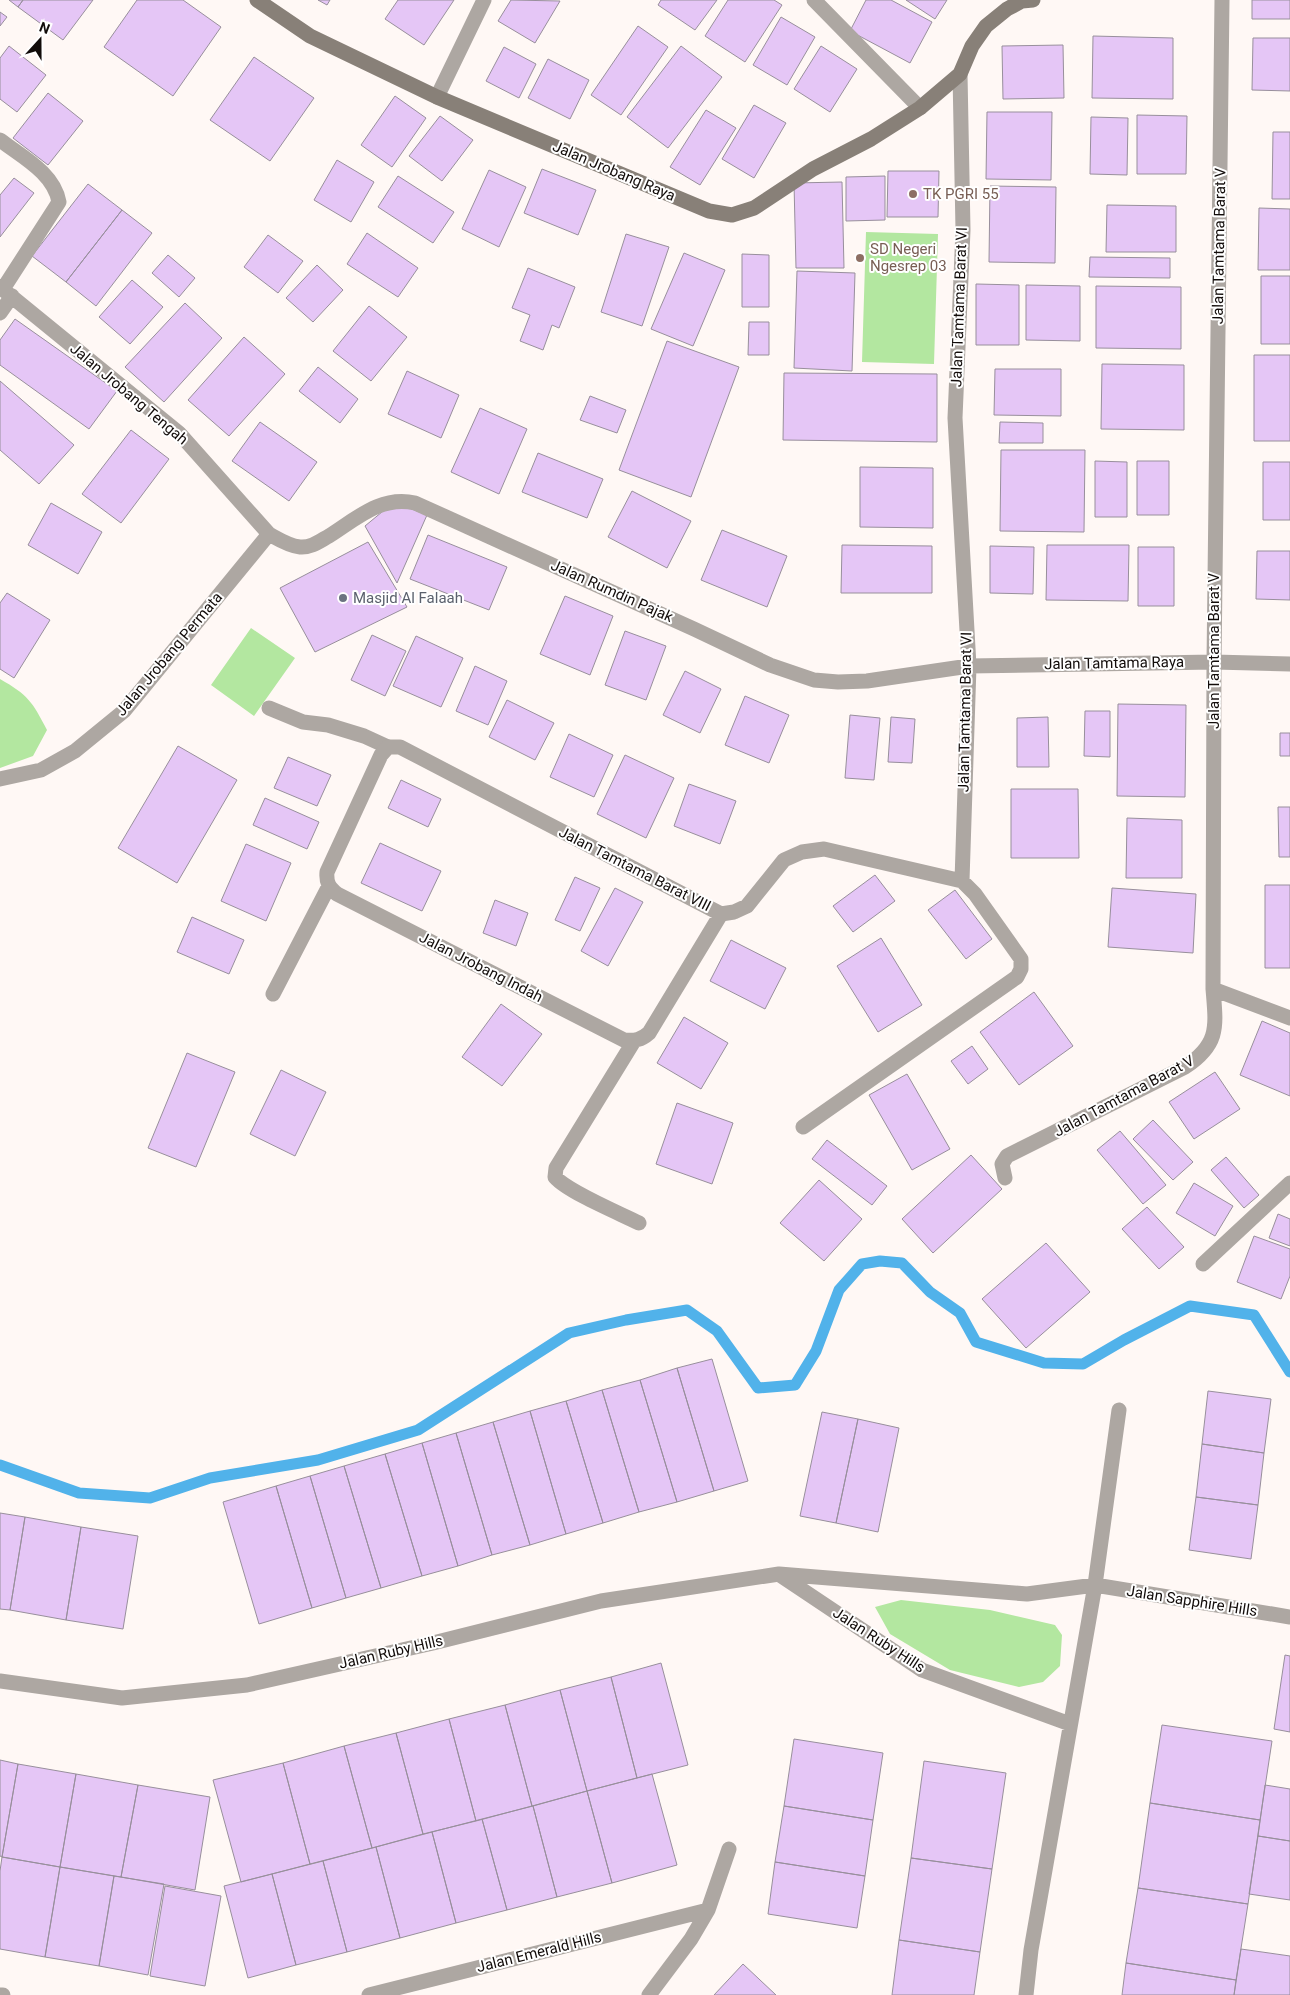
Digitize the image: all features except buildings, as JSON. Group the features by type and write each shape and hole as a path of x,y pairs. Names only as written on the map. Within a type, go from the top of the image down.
{"street":[{"name":"Jalan Jrobang Raya","path":"257,0 310,36 437,97 709,212 732,215 754,208 813,169 871,139 920,108 960,74"},
{"path":"437,97 484,0"},
{"path":"814,0 920,108"},
{"path":"960,74 972,46 986,26 1008,4 1033,0"},
{"name":"Jalan Tamtama Barat V","path":"1005,1178 1002,1164 1007,1156 1198,1059 1207,1048 1216,1025 1213,989 1214,662 1222,0"},
{"name":"Jalan Tamtama Barat VI","path":"960,74 963,230 954,418 969,666 962,881"},
{"path":"0,140 51,180 57,192 59,202 5,291 0,313"},
{"name":"Jalan Jrobang Tengah","path":"5,291 179,433 269,534"},
{"name":"Jalan Rumdin Pajak","path":"269,534 285,543 301,547 316,544 378,506 390,501 402,500 415,503 478,531 694,628 770,665 814,680 838,682 867,681 969,666"},
{"name":"Jalan Jrobang Permata","path":"0,779 41,770 75,750 124,711 269,534"},
{"name":"Jalan Tamtama Raya","path":"969,666 1214,662 1290,664"},
{"name":"Jalan Tamtama Barat VIII","path":"269,708 303,722 328,725 364,736 388,748 400,747 721,914 734,912 747,906 784,860 802,852 824,849 962,881"},
{"path":"273,994 329,886 326,872 381,755 388,748"},
{"path":"803,1127 1020,974 1021,960 975,894 962,881"},
{"name":"Jalan Jrobang Indah","path":"329,886 337,894 616,1036 624,1040 634,1041"},
{"path":"639,1223 559,1182 555,1177 556,1168 634,1041 642,1039 649,1033 721,914"},
{"path":"1213,989 1290,1018"},
{"path":"1202,1264 1290,1183"},
{"path":"1026,1995 1031,1950 1095,1585 1119,1410"},
{"name":"Jalan Ruby Hills","path":"779,1574 922,1670 1070,1724"},
{"name":"Jalan Ruby Hills","path":"0,1681 122,1698 247,1685 433,1643 601,1600 779,1574 1027,1594 1095,1585"},
{"name":"Jalan Sapphire Hills","path":"1095,1585 1290,1617"},
{"path":"649,1995 691,1939 708,1910 729,1849"},
{"name":"Jalan Emerald Hills","path":"369,1995 708,1910"}],"green space":[{"path":"866,232 938,234 934,364 862,362"},
{"path":"251,628 295,658 254,716 211,685"},
{"path":"0,679 28,700 47,730 33,756 0,768"},
{"path":"901,1600 990,1610 1055,1625 1062,1635 1060,1666 1043,1682 1019,1687 950,1670 890,1634 875,1607"}],"waterway":[{"path":"0,1465 79,1493 150,1498 210,1478 318,1460 418,1430 569,1333 626,1320 687,1310 717,1331 758,1388 795,1385 816,1351 839,1290 862,1264 880,1261 902,1263 930,1292 960,1313 976,1342 1044,1363 1083,1364 1124,1340 1190,1306 1254,1315 1290,1372"}],"place":[{"name":"TK PGRI 55","path":"913,194"},
{"name":"SD Negeri Ngesrep 03","path":"860,258"},
{"name":"Masjid Al Falaah","path":"343,598"}]}
